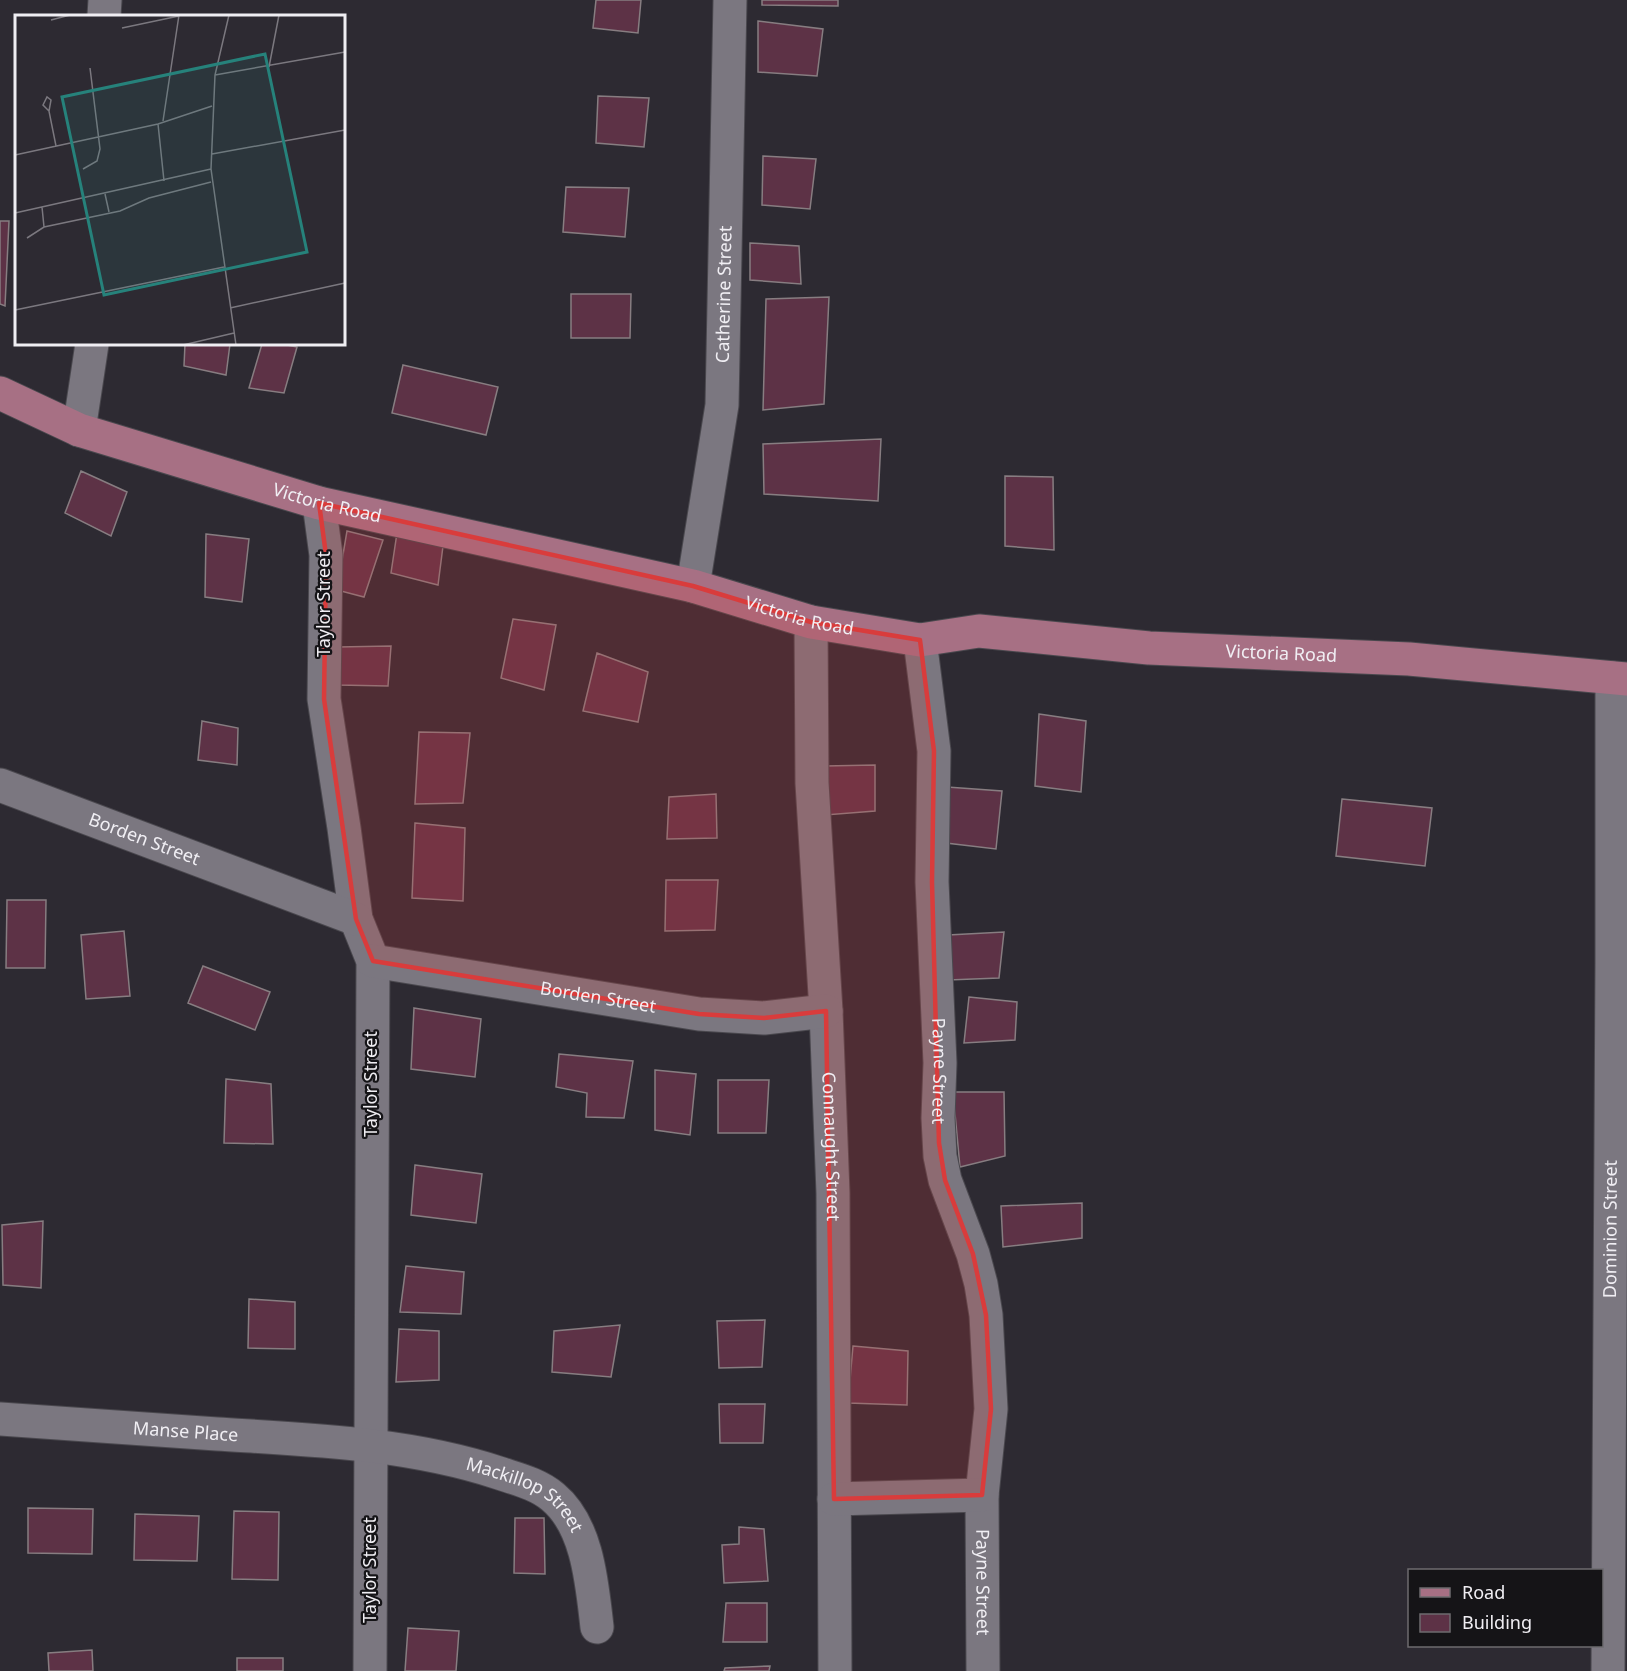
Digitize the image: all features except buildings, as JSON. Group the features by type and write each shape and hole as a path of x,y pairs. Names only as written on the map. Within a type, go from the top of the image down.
{"main road":[{"name":"Victoria Road","path":"0,393 79,430 319,503 693,585 811,622 920,640 979,631 1149,648 1409,659 1619,678"}],"street":[{"path":"104,15 105,0"},
{"name":"Catherine Street","path":"693,585 722,405 730,0"},
{"path":"79,430 92,345"},
{"name":"Taylor Street","path":"319,503 326,555 324,699 356,919 373,961 370,1671"},
{"name":"Connaught Street","path":"811,622 812,783 833,1192 835,1671"},
{"name":"Payne Street","path":"920,640 934,752 932,882 940,1063 939,1143 945,1180 973,1254 986,1315 991,1409 982,1494 983,1671"},
{"name":"Dominion Street","path":"1608,1671 1612,962 1619,678"},
{"name":"Borden Street","path":"0,785 356,919"},
{"name":"Borden Street","path":"373,961 699,1014 764,1018 825,1011"},
{"name":"Manse Place","path":"0,1419 370,1444"},
{"name":"Mackillop Street","path":"370,1444 473,1464 525,1482 551,1495 562,1506 578,1533 583,1547 597,1627"},
{"path":"834,1499 982,1494"}],"highlighted area":[{"path":"319,503 693,586 811,622 920,640 934,751 932,882 939,1143 945,1180 973,1254 986,1315 991,1409 982,1495 834,1499 826,1011 764,1018 699,1014 373,961 356,919 324,699 326,555"}]}
